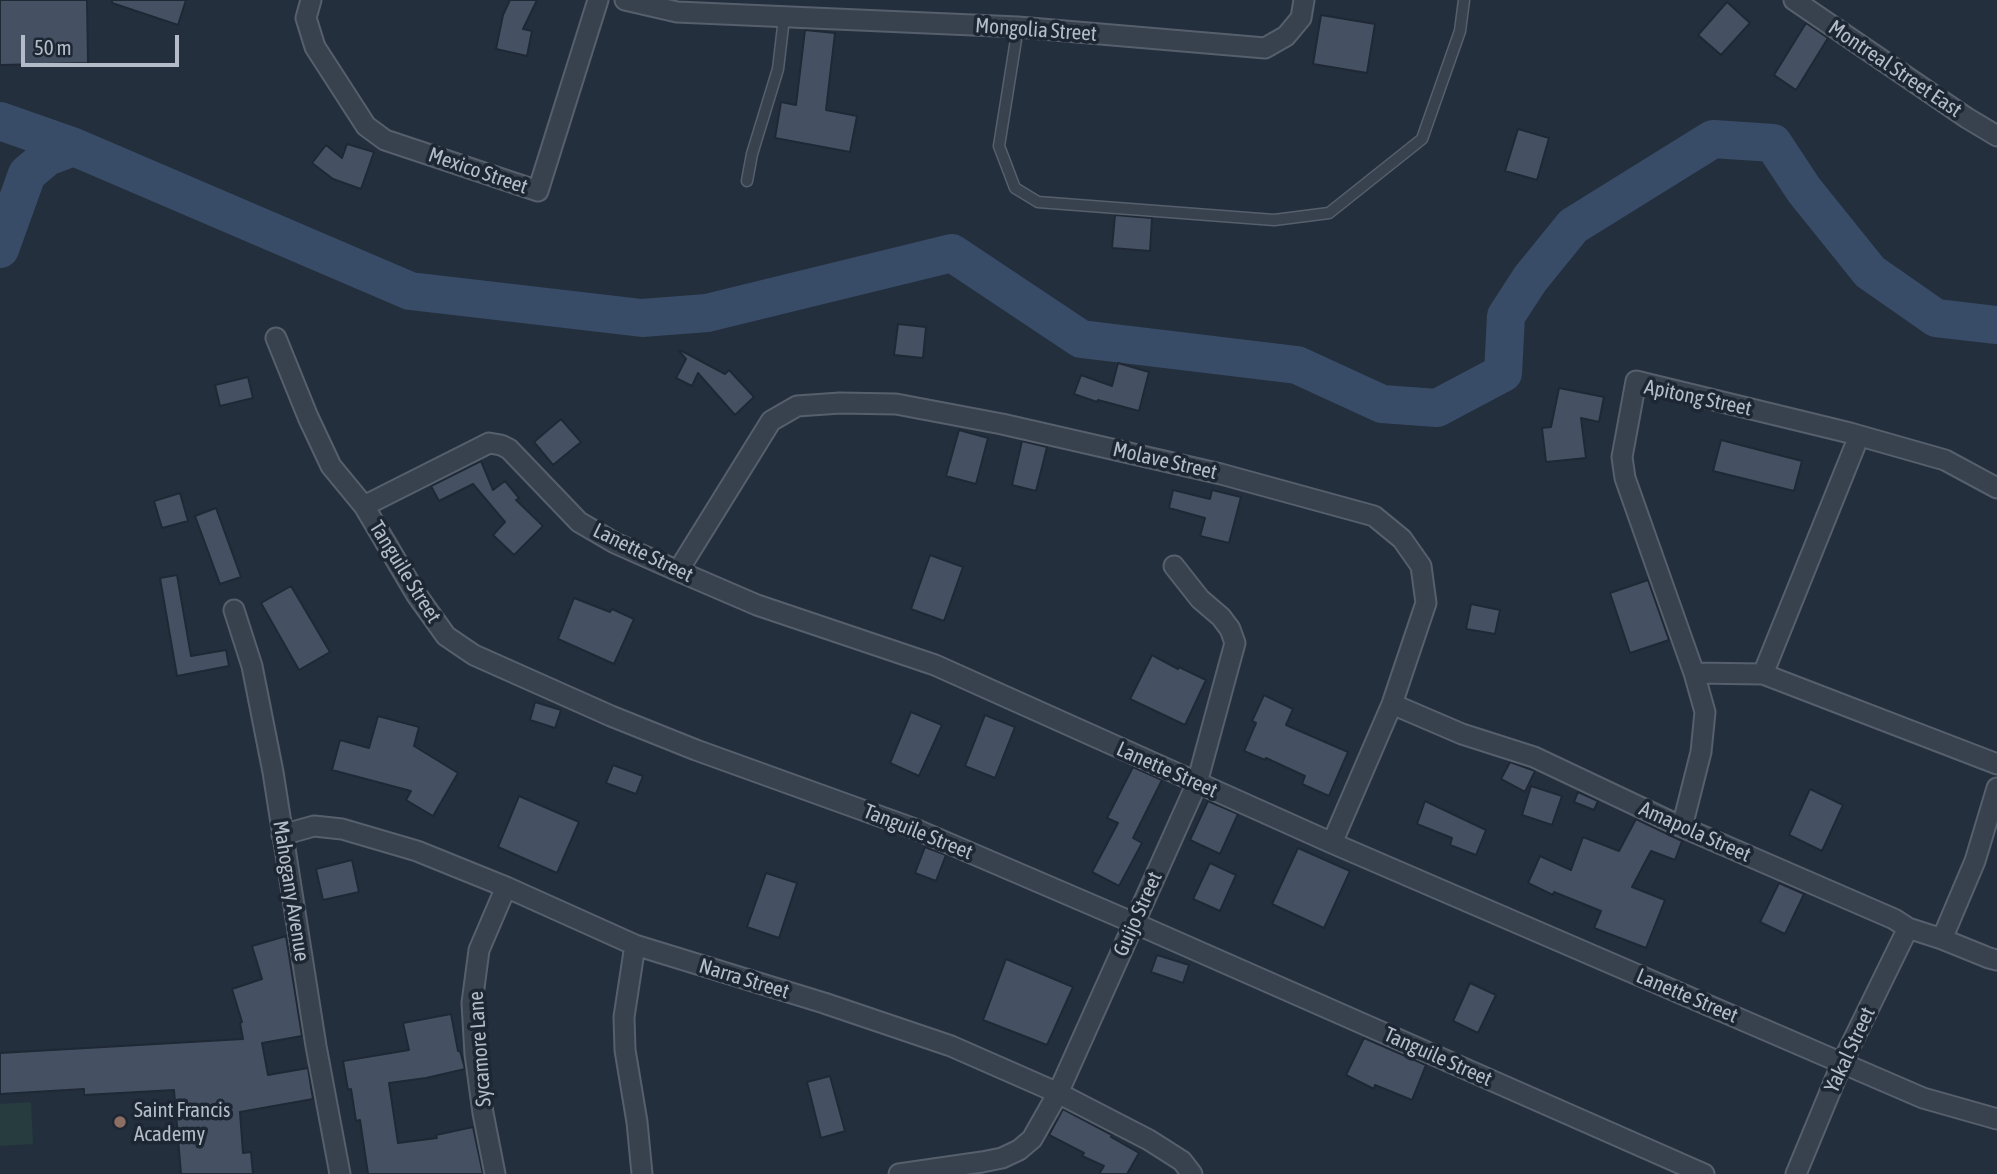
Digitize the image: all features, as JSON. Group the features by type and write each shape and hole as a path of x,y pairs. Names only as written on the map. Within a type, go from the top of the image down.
{"street":[{"name":"Mexico Street","path":"311,0 306,18 315,47 366,126 386,140 538,191 598,0"},
{"name":"Mongolia Street","path":"625,0 677,12 743,8 784,18 1018,27 1265,48 1286,36 1301,18 1304,0"},
{"name":"Montreal Street East","path":"1806,3 1967,118 1997,136"},
{"name":"Tanguile Street","path":"276,338 331,466 364,506 416,594 446,636 474,655 696,750 915,829 1704,1174"},
{"name":"Apitong Street","path":"1682,827 1701,752 1705,712 1694,673 1625,478 1622,457 1636,381 1945,460 1997,488"},
{"name":"Molave Street","path":"678,571 771,421 797,406 840,403 896,404 1002,424 1221,474 1374,516 1402,539 1421,566 1426,603 1392,704 1332,843"},
{"path":"1763,674 1859,436"},
{"name":"Lanette Street","path":"364,506 489,443 501,445 509,449 579,522 615,543 757,604 935,665 1332,843 1923,1098 1997,1119"},
{"name":"Guijo Street","path":"899,1174 982,1162 1019,1150 1036,1133 1058,1093 1197,783 1235,643 1230,629 1221,617 1200,598 1174,566"},
{"name":"Mahogany Avenue","path":"234,610 251,666 273,772 316,1046 340,1174"},
{"path":"1694,673 1763,674 1997,764"},
{"name":"Amapola Street","path":"1392,704 1462,734 1534,757 1682,827 1894,919 1908,928 1997,960"},
{"path":"1942,939 1975,861 1997,788"},
{"name":"Narra Street","path":"282,835 314,826 342,829 417,851 506,887 635,945 824,1003 951,1046 1058,1093 1149,1140 1182,1161 1192,1174"},
{"name":"Sycamore Lane","path":"495,1174 475,1054 472,1003 479,950 506,887"},
{"name":"Yakal Street","path":"1796,1174 1842,1063 1908,928"},
{"path":"635,945 624,1017 625,1050 638,1122 642,1174"}],"lane":[{"path":"1018,27 999,146 1015,188 1038,202 1274,220 1329,213 1422,139 1460,30 1465,0"},
{"path":"747,181 752,154 778,69 784,18"}],"green space":[{"path":"31,1102 33,1144 0,1146 0,1104"}],"building":[{"path":"0,0 87,0 88,63 0,65"},
{"path":"112,0 186,0 178,25 112,3"},
{"path":"510,0 537,0 523,29 532,31 527,56 496,49 503,15"},
{"path":"1727,2 1750,23 1721,55 1698,35"},
{"path":"1321,15 1375,24 1367,73 1313,64"},
{"path":"1806,23 1828,38 1796,90 1774,75"},
{"path":"805,30 835,33 826,110 857,116 850,152 775,138 781,102 796,105"},
{"path":"1518,129 1549,138 1537,180 1505,171"},
{"path":"347,144 374,152 361,189 333,179 312,163 326,145 342,158"},
{"path":"1115,215 1152,218 1150,251 1112,248"},
{"path":"898,324 926,327 923,358 894,355"},
{"path":"680,350 725,374 729,370 754,397 735,415 698,373 692,386 676,378 686,359"},
{"path":"1118,363 1149,372 1139,411 1074,394 1081,375 1112,386"},
{"path":"248,377 253,398 220,406 215,385"},
{"path":"1559,388 1604,397 1599,422 1581,418 1586,458 1546,462 1542,428 1551,427"},
{"path":"561,419 581,442 553,465 534,442"},
{"path":"959,430 988,438 976,484 946,476"},
{"path":"1721,440 1802,461 1794,491 1713,471"},
{"path":"1022,441 1047,447 1036,491 1012,485"},
{"path":"481,461 493,490 505,481 519,498 516,500 543,526 514,555 493,535 505,522 473,484 439,501 431,486"},
{"path":"1173,490 1210,499 1212,490 1241,497 1229,543 1200,536 1205,518 1169,508"},
{"path":"180,493 188,521 162,528 154,501"},
{"path":"216,508 241,577 220,584 195,516"},
{"path":"930,555 963,567 944,621 911,609"},
{"path":"177,575 191,656 226,650 229,666 177,676 160,578"},
{"path":"1648,580 1669,640 1630,653 1610,593"},
{"path":"291,586 330,652 299,670 261,603"},
{"path":"574,598 610,612 612,609 634,619 614,664 558,639"},
{"path":"1471,604 1500,610 1495,634 1466,629"},
{"path":"1152,655 1206,680 1185,725 1130,699"},
{"path":"1264,695 1293,709 1286,725 1348,752 1329,796 1302,784 1305,776 1244,751 1256,723 1252,721"},
{"path":"535,702 561,710 555,728 530,720"},
{"path":"911,712 942,725 919,776 890,763"},
{"path":"985,715 1015,727 995,778 965,766"},
{"path":"378,716 419,727 414,746 458,773 433,816 406,800 411,791 332,770 340,740 369,748"},
{"path":"1510,762 1535,771 1525,792 1501,779"},
{"path":"613,765 643,776 636,794 606,783"},
{"path":"1133,767 1162,780 1133,838 1142,843 1119,886 1092,872 1118,823 1107,818"},
{"path":"1531,786 1562,796 1552,825 1522,815"},
{"path":"1810,789 1843,805 1822,851 1789,835"},
{"path":"1578,792 1598,801 1594,810 1574,802"},
{"path":"519,796 579,822 557,873 498,847"},
{"path":"1208,801 1238,814 1220,854 1190,840"},
{"path":"1425,801 1486,830 1476,855 1450,845 1452,838 1417,824"},
{"path":"1636,819 1682,841 1675,860 1651,851 1632,887 1665,900 1646,948 1594,928 1601,911 1554,892 1553,895 1528,883 1540,856 1571,870 1583,837 1619,851"},
{"path":"925,847 946,855 936,881 915,873"},
{"path":"1298,848 1350,871 1324,928 1272,904"},
{"path":"352,860 359,892 323,900 316,869"},
{"path":"1210,863 1236,875 1220,911 1193,899"},
{"path":"766,873 797,883 779,938 747,927"},
{"path":"1779,883 1804,894 1785,934 1760,922"},
{"path":"286,936 302,1036 262,1043 268,1075 308,1068 313,1099 240,1112 243,1153 251,1152 253,1174 181,1174 174,1090 84,1095 84,1089 0,1094 0,1053 243,1039 242,1022 232,989 262,979 252,946"},
{"path":"1157,955 1189,965 1183,983 1151,972"},
{"path":"1006,959 1073,987 1047,1045 983,1020"},
{"path":"1470,983 1496,995 1478,1033 1453,1021"},
{"path":"451,1014 458,1051 465,1069 389,1083 398,1143 437,1138 436,1135 473,1127 483,1174 368,1174 360,1120 356,1121 343,1061 409,1050 403,1023"},
{"path":"1364,1038 1426,1065 1412,1100 1375,1085 1374,1089 1346,1075"},
{"path":"830,1076 845,1131 821,1138 807,1082"},
{"path":"1063,1109 1139,1153 1127,1174 1099,1174 1104,1166 1049,1135"}],"waterway":[{"path":"0,121 74,147 410,291 642,318 707,313 952,253 1081,339 1297,365 1382,404 1437,408 1503,373 1506,316 1530,279 1573,226 1713,139 1773,143 1804,190 1870,272 1936,318 1997,325"},
{"path":"0,249 27,174 47,157 74,147"}],"place":[{"name":"Saint Francis Academy","path":"120,1122"}]}
